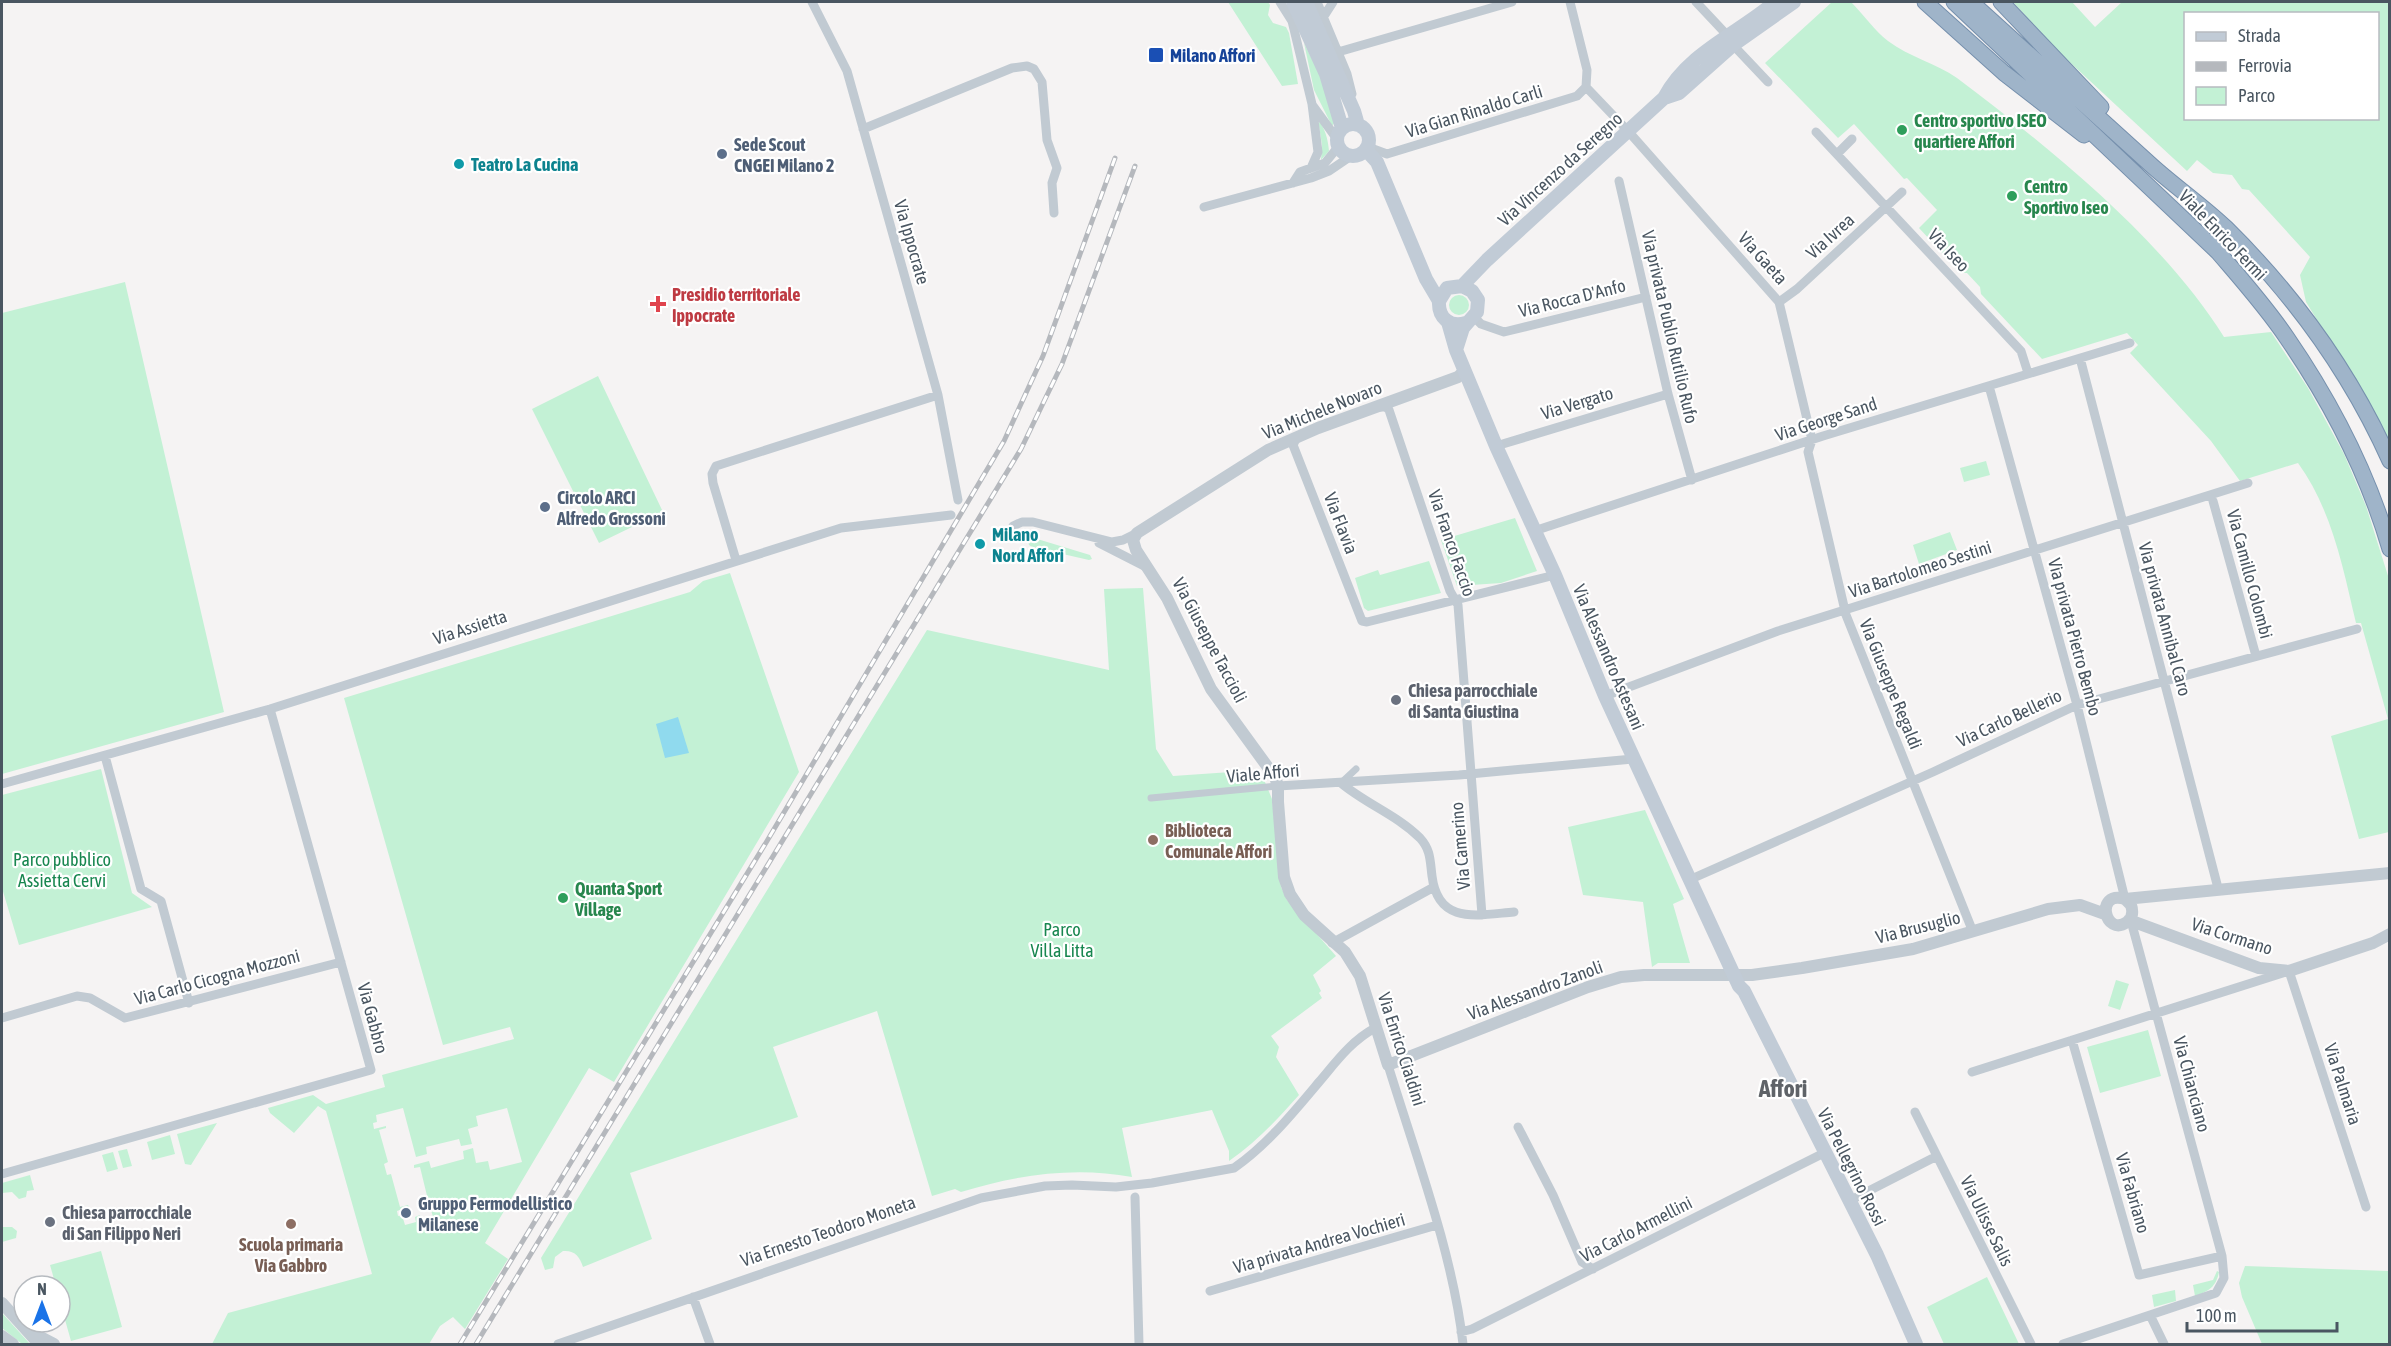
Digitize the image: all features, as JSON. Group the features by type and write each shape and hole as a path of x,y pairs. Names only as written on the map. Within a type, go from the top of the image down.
{"highway":[{"path":"1925,2 2004,73 2138,178"},
{"name":"Viale Enrico Fermi","path":"1954,2 2218,252 2287,337 2316,383 2362,472 2390,549"},
{"name":"Viale Enrico Fermi","path":"1971,2 2150,164 2224,227 2266,270 2307,319 2376,430 2390,461"},
{"path":"2001,2 2098,104 2150,164"}],"main road":[{"path":"1293,2 1332,89 1339,138"},
{"name":"Via Alessandro Astesani","path":"1306,2 1356,118 1368,135 1361,152"},
{"name":"Via Vincenzo da Seregno","path":"1467,288 1480,266 1664,98 1671,84 1730,40 1775,2"},
{"name":"Via Vincenzo da Seregno","path":"1730,40 1794,2"},
{"path":"1339,138 1356,118"},
{"name":"Via Alessandro Astesani","path":"1339,138 1343,153 1361,152 1377,162 1425,275 1439,301 1440,313 1448,322 1464,371 1555,574 1605,696 1735,976"},
{"path":"1425,275 1448,288 1467,288 1476,296 1478,306 1463,328 1456,350"},
{"path":"1439,301 1448,288"},
{"path":"1448,322 1454,325 1470,320"},
{"name":"Via Pellegrino Rossi","path":"1735,976 1877,1255 1916,1344"}],"street":[{"name":"Via Ippocrate","path":"812,2 847,71 938,394 958,500"},
{"name":"Via Alessandro Astesani","path":"1280,2 1292,21 1312,105 1318,152 1311,168"},
{"name":"Via Alessandro Astesani","path":"1317,2 1347,74 1356,118"},
{"path":"1324,16 1333,2"},
{"path":"1338,52 1512,2"},
{"path":"1572,2 1587,69 1586,87 1628,131"},
{"path":"1696,2 1768,82"},
{"path":"863,129 1012,68 1027,66 1034,69 1042,82 1047,140 1057,168 1052,183 1054,213"},
{"name":"Via Gian Rinaldo Carli","path":"1361,152 1387,154 1577,96 1586,87"},
{"name":"Via Alessandro Astesani","path":"1312,105 1339,138"},
{"name":"Via Gaeta","path":"1628,131 1779,302 1812,440"},
{"name":"Via Iseo","path":"1816,132 2021,351 2028,373"},
{"path":"1293,183 1300,172 1325,163 1339,138"},
{"path":"1837,154 1852,139"},
{"path":"1204,207 1329,171 1361,152"},
{"name":"Via privata Publio Rutilio Rufo","path":"1619,181 1668,394 1692,480"},
{"name":"Via Ivrea","path":"1779,302 1797,289 1902,192"},
{"name":"Via Rocca D'Anfo","path":"1470,320 1504,332 1647,297"},
{"name":"Via George Sand","path":"1534,531 1812,440 2130,343"},
{"name":"Via privata Annibal Caro","path":"2080,358 2218,888"},
{"name":"Via Michele Novaro","path":"1137,533 1268,450 1458,377 1464,371"},
{"name":"Via privata Pietro Bembo","path":"1989,386 2077,705 2125,899"},
{"path":"736,560 713,483 712,474 716,466 938,394"},
{"name":"Via Vergato","path":"1496,446 1668,394"},
{"name":"Via Franco Faccio","path":"1378,407 1386,407 1389,410 1458,605 1468,771"},
{"name":"Via Flavia","path":"1297,437 1293,445 1362,621 1367,622 1454,599"},
{"name":"Via Giuseppe Regaldi","path":"1812,440 1808,452 1844,610 1973,932"},
{"name":"Via Bartolomeo Sestini","path":"1605,696 1844,610 2248,483"},
{"name":"Via Camillo Colombi","path":"2213,501 2256,656"},
{"name":"Via Assietta","path":"2,784 270,709 841,528 951,515"},
{"name":"Via Giuseppe Taccioli","path":"1013,526 1022,522 1033,522 1092,538 1118,542 1137,533"},
{"name":"Via Giuseppe Taccioli","path":"1137,533 1134,537 1134,547 1150,569 1176,614 1211,689 1272,773 1278,786"},
{"name":"Via Giuseppe Taccioli","path":"1092,538 1150,569"},
{"path":"1454,599 1555,574"},
{"name":"Via Carlo Bellerio","path":"1689,880 2077,705 2357,629"},
{"name":"Via Gabbro","path":"2,1174 371,1070 270,709"},
{"path":"105,756 141,889 161,901 189,1003"},
{"path":"1468,771 1633,759"},
{"path":"1356,769 1341,783 1403,823 1422,842 1432,861 1434,886 1442,906 1453,912 1482,915 1514,912"},
{"name":"Viale Affori","path":"1151,798 1468,771"},
{"name":"Via Camerino","path":"1468,771 1482,915"},
{"name":"Via Enrico Cialdini","path":"1278,786 1284,876 1287,887 1304,915 1332,943 1345,952 1359,976 1437,1226 1462,1344"},
{"path":"2105,914 2106,906 2116,898 2125,899 2218,888 2390,873"},
{"path":"1332,943 1434,886"},
{"path":"2125,899 2132,908 2130,920"},
{"name":"Via Brusuglio","path":"1735,976 1802,968 1913,949 2048,909 2080,905 2105,914 2115,924 2122,924 2130,920"},
{"name":"Via Cormano","path":"2130,920 2259,968 2289,970 2373,943 2390,934"},
{"name":"Via Chianciano","path":"2064,1344 2216,1293 2224,1278 2222,1256 2130,920"},
{"name":"Via Carlo Cicogna Mozzoni","path":"2,1018 77,996 90,998 125,1018 341,962"},
{"path":"1972,1072 2289,970"},
{"name":"Via Palmaria","path":"2289,970 2366,1207"},
{"name":"Via Alessandro Zanoli","path":"1388,1065 1588,987 1622,977 1644,975 1735,976"},
{"name":"Via Ernesto Teodoro Moneta","path":"558,1344 981,1198 1058,1185 1116,1187 1152,1183 1227,1170 1245,1161 1288,1119 1352,1043 1375,1028"},
{"name":"Via Fabriano","path":"2072,1040 2139,1275 2222,1256"},
{"name":"Via Ulisse Salis","path":"1915,1112 2031,1344"},
{"path":"1518,1127 1553,1195 1582,1262 1593,1269"},
{"name":"Via Carlo Armellini","path":"1461,1332 1472,1329 1824,1153"},
{"path":"1849,1201 1937,1156"},
{"name":"Via Ernesto Teodoro Moneta","path":"1116,1187 1135,1197 1152,1183"},
{"path":"1135,1197 1139,1344"},
{"name":"Via privata Andrea Vochieri","path":"1210,1291 1437,1226"},
{"path":"693,1297 710,1344"},
{"path":"2,1304 12,1316"},
{"path":"2150,1315 2164,1344"},
{"path":"35,1334 54,1344"},
{"path":"2,1336 13,1344"}],"green space":[{"path":"1228,2 1268,2 1270,5 1268,15 1273,23 1286,27 1289,33 1298,84 1282,86"},
{"name":"Centro Sportivo Iseo","path":"1832,2 1851,2 1888,41 1957,78 2066,165 2137,230 2199,300 2224,337 2271,332 2308,388 2344,454 2366,506 2389,579 2389,832 2359,839 2331,736 2388,719 2361,623 2356,623 2328,520 2310,481 2298,463 2240,481 2211,441 2130,353 2138,345 2127,333 2042,359 1981,294 1980,287 1967,273 1961,273 1919,228 1937,210 1907,178 1904,179 1854,124 1838,138 1765,63"},
{"path":"2013,2 2072,2 2095,27 2122,2 2389,2 2389,445 2374,412 2306,302 2300,275 2310,257 2249,190 2242,189 2232,175 2213,173 2197,160 2187,171 2062,55"},
{"path":"1304,43 1329,93 1335,122 1332,126 1314,90"},
{"path":"1318,120 1326,134 1329,151 1321,160 1322,145"},
{"path":"125,282 224,712 2,774 2,313"},
{"path":"1455,295 1463,295 1469,301 1469,309 1463,315 1455,315 1449,309 1449,301"},
{"path":"598,376 663,512 599,543 532,409"},
{"path":"1986,461 1990,475 1964,482 1960,468"},
{"path":"1515,518 1537,571 1501,583 1457,586 1441,540"},
{"path":"1950,532 1957,550 1919,564 1913,545"},
{"path":"1034,538 1090,555 1092,559 1032,547 1028,541"},
{"path":"1429,561 1441,593 1368,611 1364,608 1355,578 1378,570 1380,575"},
{"name":"Quanta Sport Village","path":"730,573 799,772 614,1082 589,1068 485,1243 508,1259 465,1329 453,1317 440,1326 429,1344 212,1344 228,1313 372,1274 326,1111 318,1106 294,1133 270,1113 268,1108 313,1095 326,1104 385,1087 382,1075 514,1039 510,1027 443,1045 344,698 690,592 703,581","holes":["403,1108 416,1157 427,1154 426,1147 459,1139 461,1146 472,1144 468,1129 478,1126 476,1116 507,1108 522,1162 490,1170 488,1161 476,1163 473,1148 463,1151 464,1159 431,1168 429,1161 414,1165 414,1168 420,1167 429,1204 426,1206 427,1211 431,1210 433,1217 422,1221 420,1215 415,1217 416,1222 405,1225 402,1215 398,1216 397,1211 409,1207 408,1205 400,1207 391,1174 387,1175 384,1164 388,1162 379,1130 386,1126 374,1129 373,1123 377,1122 376,1115"]},
{"name":"Parco Villa Litta","path":"1143,588 1156,749 1173,776 1260,770 1272,799 1281,887 1287,900 1336,956 1313,975 1322,998 1271,1036 1279,1047 1276,1057 1299,1095 1266,1130 1229,1161 1229,1151 1212,1110 1122,1128 1132,1177 1089,1172 1045,1174 1003,1181 961,1192 955,1189 932,1196 877,1011 773,1047 798,1117 630,1173 652,1239 583,1267 576,1255 563,1251 555,1257 553,1268 545,1270 541,1258 927,630 1109,670 1104,589"},
{"name":"Parco pubblico Assietta Cervi","path":"101,769 132,893 152,907 19,945 2,888 2,795"},
{"path":"1645,810 1684,899 1673,904 1690,963 1658,963 1652,967 1643,902 1583,895 1568,827"},
{"path":"2116,980 2129,984 2120,1010 2108,1006"},
{"path":"2148,1030 2161,1076 2100,1093 2087,1047"},
{"path":"217,1123 191,1165 185,1164 177,1134"},
{"path":"170,1135 175,1154 152,1160 147,1142"},
{"path":"127,1149 132,1166 123,1168 118,1151"},
{"path":"113,1152 118,1169 107,1172 102,1155"},
{"path":"30,1175 34,1190 27,1191 26,1197 19,1199 12,1192 2,1193 2,1183"},
{"path":"2,1227 12,1227 17,1231 16,1238 2,1242"},
{"path":"101,1251 122,1327 71,1341 69,1334 72,1334 72,1274 53,1274 50,1265"},
{"path":"2245,1266 2389,1271 2389,1344 2262,1344 2242,1297 2239,1283"},
{"path":"2217,1271 2219,1272 2218,1277 2214,1285 2195,1296 2193,1285 2213,1280"},
{"path":"1987,1277 2019,1344 1944,1344 1927,1307"},
{"path":"2175,1290 2176,1301 2154,1307 2152,1295"},
{"path":"2,1313 12,1324 12,1334 21,1334 30,1344 22,1344 2,1328"}],"water":[{"path":"678,717 689,753 665,758 656,724"}],"railway":[{"path":"460,1344 767,841 1004,441 1043,356 1115,158"},
{"path":"476,1344 1021,449 1062,364 1135,166"}],"place":[{"name":"Milano Affori","path":"1156,55"},
{"name":"Centro sportivo ISEO quartiere Affori","path":"1902,130"},
{"name":"Sede Scout CNGEI Milano 2","path":"722,154"},
{"name":"Teatro La Cucina","path":"459,164"},
{"name":"Centro Sportivo Iseo","path":"2012,196"},
{"name":"Presidio territoriale Ippocrate","path":"658,304"},
{"name":"Circolo ARCI Alfredo Grossoni","path":"545,507"},
{"name":"Milano Nord Affori","path":"980,544"},
{"name":"Chiesa parrocchiale di Santa Giustina","path":"1396,700"},
{"name":"Biblioteca Comunale Affori","path":"1153,840"},
{"name":"Quanta Sport Village","path":"563,898"},
{"name":"Gruppo Fermodellistico Milanese","path":"406,1213"},
{"name":"Chiesa parrocchiale di San Filippo Neri","path":"50,1222"},
{"name":"Scuola primaria Via Gabbro","path":"291,1224"}],"district":[{"name":"Affori","path":"1783,1088"}]}
